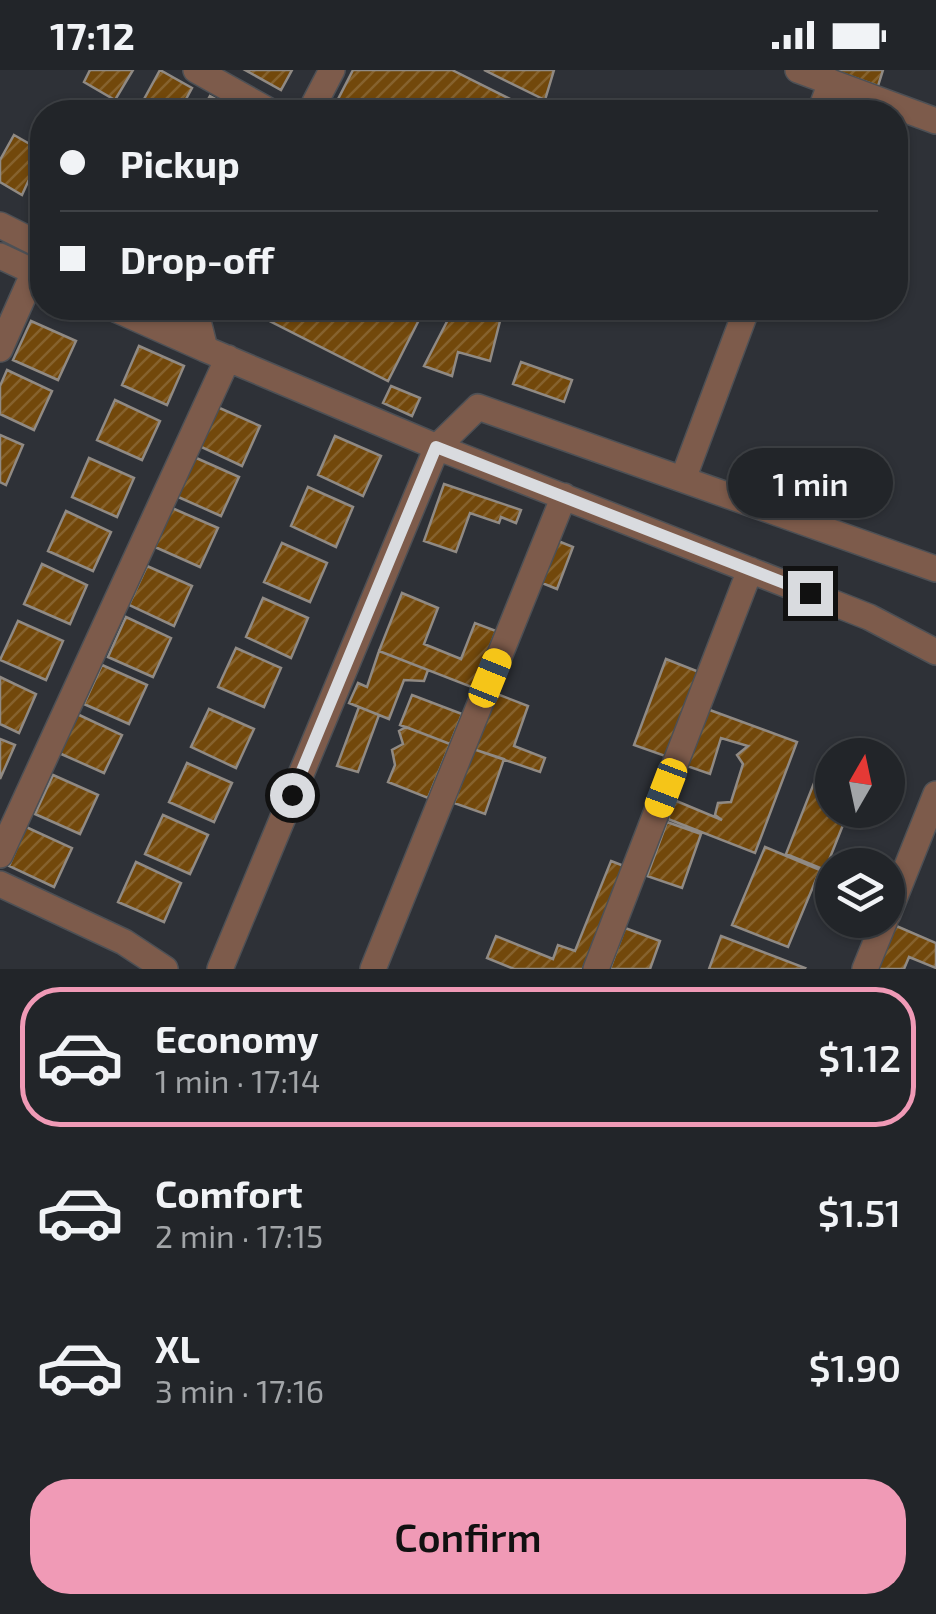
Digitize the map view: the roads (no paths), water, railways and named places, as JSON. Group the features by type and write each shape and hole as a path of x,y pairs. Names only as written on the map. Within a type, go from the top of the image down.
{"street":[{"path":"196,70 250,100"},
{"path":"316,100 332,70"},
{"path":"798,70 879,100"},
{"path":"824,100 831,82"},
{"path":"908,111 936,121"},
{"path":"0,225 30,240"},
{"path":"0,256 30,270"},
{"path":"0,349 30,290"},
{"path":"140,320 436,447 869,617 936,652"},
{"path":"0,854 216,354 204,320"},
{"path":"683,479 743,320"},
{"path":"220,969 436,447 478,407 936,569"},
{"path":"373,969 564,496"},
{"path":"596,969 750,570"},
{"path":"905,870 936,794"},
{"path":"0,884 124,942 166,969"},
{"path":"866,969 878,938"}]}
